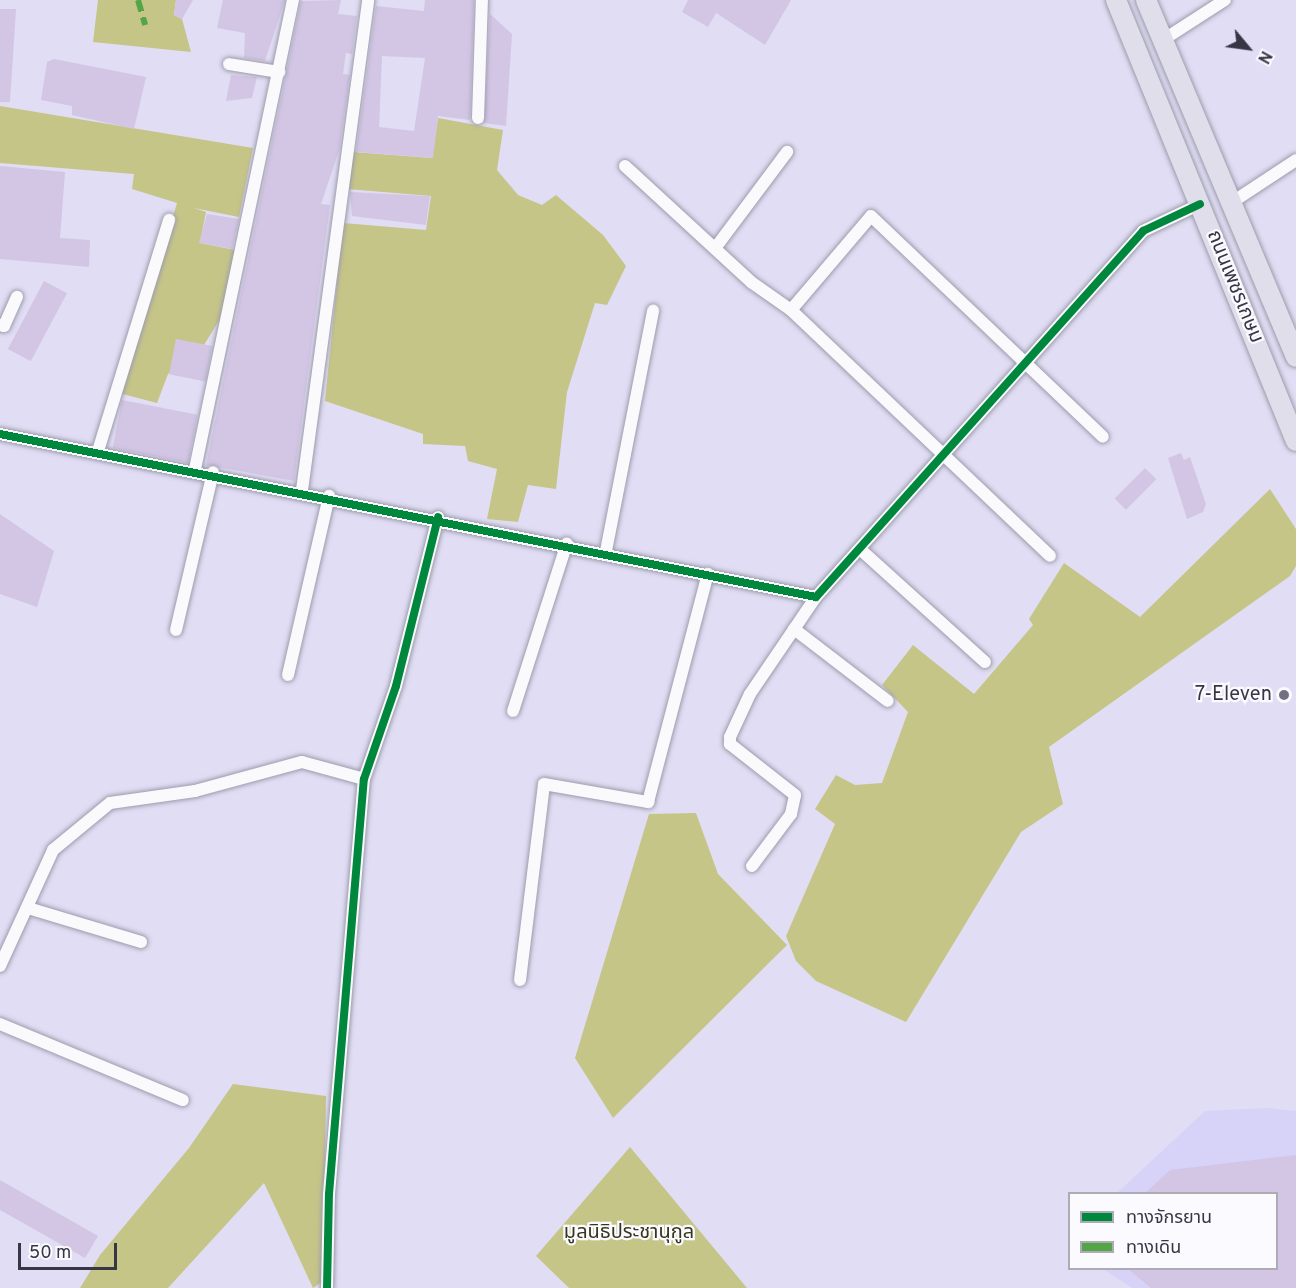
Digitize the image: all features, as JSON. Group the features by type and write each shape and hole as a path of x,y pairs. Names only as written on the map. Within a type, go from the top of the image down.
{"highway":[{"name":"ถนนเพชรเกษม","path":"1116,0 1296,441"},
{"name":"ถนนเพชรเกษม","path":"1146,0 1166,38 1231,203 1296,357"}],"street":[{"path":"195,469 293,0"},
{"path":"303,490 368,0"},
{"path":"478,118 482,0"},
{"path":"1166,38 1225,0"},
{"path":"229,64 279,72"},
{"path":"716,247 787,152"},
{"path":"1231,203 1296,159"},
{"path":"625,166 790,310 940,456 1050,556"},
{"path":"752,866 791,814 795,795 730,744 730,736 737,714 794,628 816,597 861,550 940,456 1143,231 1200,204"},
{"path":"790,310 871,216 1025,360 1103,437"},
{"path":"98,451 169,220"},
{"path":"0,325 4,326 17,297"},
{"path":"606,551 653,311"},
{"path":"0,434 213,472 606,551 816,597"},
{"path":"176,630 213,472"},
{"path":"288,675 329,496"},
{"path":"325,1287 364,779 396,686 438,517"},
{"path":"513,711 567,543"},
{"path":"861,550 986,662"},
{"path":"520,980 544,784 648,802 708,574"},
{"path":"794,628 888,701"},
{"path":"0,966 53,850 110,803 195,790 302,762 364,779"},
{"path":"28,908 141,942"},
{"path":"0,1024 21,1037 183,1100"}],"shaded area":[{"path":"1268,1108 1296,1111 1296,1288 1132,1288 1105,1270 1278,1270 1278,1192 1118,1192 1205,1111"}],"green space":[{"path":"98,0 176,0 174,15 182,19 191,52 93,42"},
{"path":"0,106 253,148 239,217 194,208 206,212 200,243 235,250 220,319 204,345 168,374 157,403 119,393 177,203 132,189 134,174 0,163"},
{"path":"438,118 503,130 497,170 518,195 542,205 556,195 603,235 626,266 607,305 595,303 567,392 556,489 528,485 518,522 487,519 497,469 468,461 465,446 423,444 423,434 325,401 343,223 426,230 431,196 347,189 353,152 432,158"},
{"path":"1270,489 1296,529 1296,566 1290,576 1049,747 1063,804 1021,832 906,1022 816,981 796,961 786,936 835,824 815,809 836,775 855,785 882,783 908,712 882,685 913,645 974,694 1033,625 1029,619 1064,563 1140,617"},
{"path":"696,813 718,874 787,945 613,1118 575,1058 649,814"},
{"path":"233,1084 326,1096 323,1281 313,1288 264,1183 168,1288 80,1288 100,1255 189,1148"},
{"name":"มูลนิธิประชานุกูล","path":"630,1147 747,1288 569,1288 536,1256"}],"building":[{"path":"176,0 193,0 182,19 174,15"},
{"path":"223,0 285,0 265,61 244,58 245,33 217,28"},
{"path":"341,0 338,14 357,16 352,54 346,53 343,74 350,75 339,151 321,204 330,205 294,481 206,465 301,1"},
{"path":"425,0 474,0 470,120 438,116 433,158 356,152 376,6 424,11","holes":["382,56 425,58 414,131 379,127"]},
{"path":"688,0 791,0 765,45 716,13 708,27 682,12"},
{"path":"0,9 16,9 10,102 0,102"},
{"path":"490,14 512,34 506,126 484,123"},
{"path":"54,59 146,77 134,129 72,115 72,106 41,100 47,62"},
{"path":"231,75 257,77 252,98 226,101"},
{"path":"0,166 65,172 60,238 90,240 89,267 0,259"},
{"path":"350,192 430,196 426,225 352,216"},
{"path":"207,214 239,219 232,249 199,243"},
{"path":"44,281 67,293 31,361 8,349"},
{"path":"176,339 212,346 205,381 169,374"},
{"path":"122,400 198,415 188,463 113,448"},
{"path":"1181,453 1184,460 1190,457 1206,504 1203,512 1187,519 1168,458"},
{"path":"1145,468 1156,479 1126,510 1115,498"},
{"path":"0,514 54,551 37,607 0,594"},
{"path":"1296,1155 1296,1288 1151,1288 1129,1270 1278,1270 1278,1192 1146,1192 1170,1170"},
{"path":"0,1180 98,1236 85,1258 0,1210"}],"marked path":[{"path":"138,0 145,25"}],"cycle path":[{"path":"0,434 816,597 1143,231 1200,204"},
{"path":"327,1288 329,1194 364,779 396,686 438,517"}],"place":[{"name":"7-Eleven","path":"1284,695"}]}
